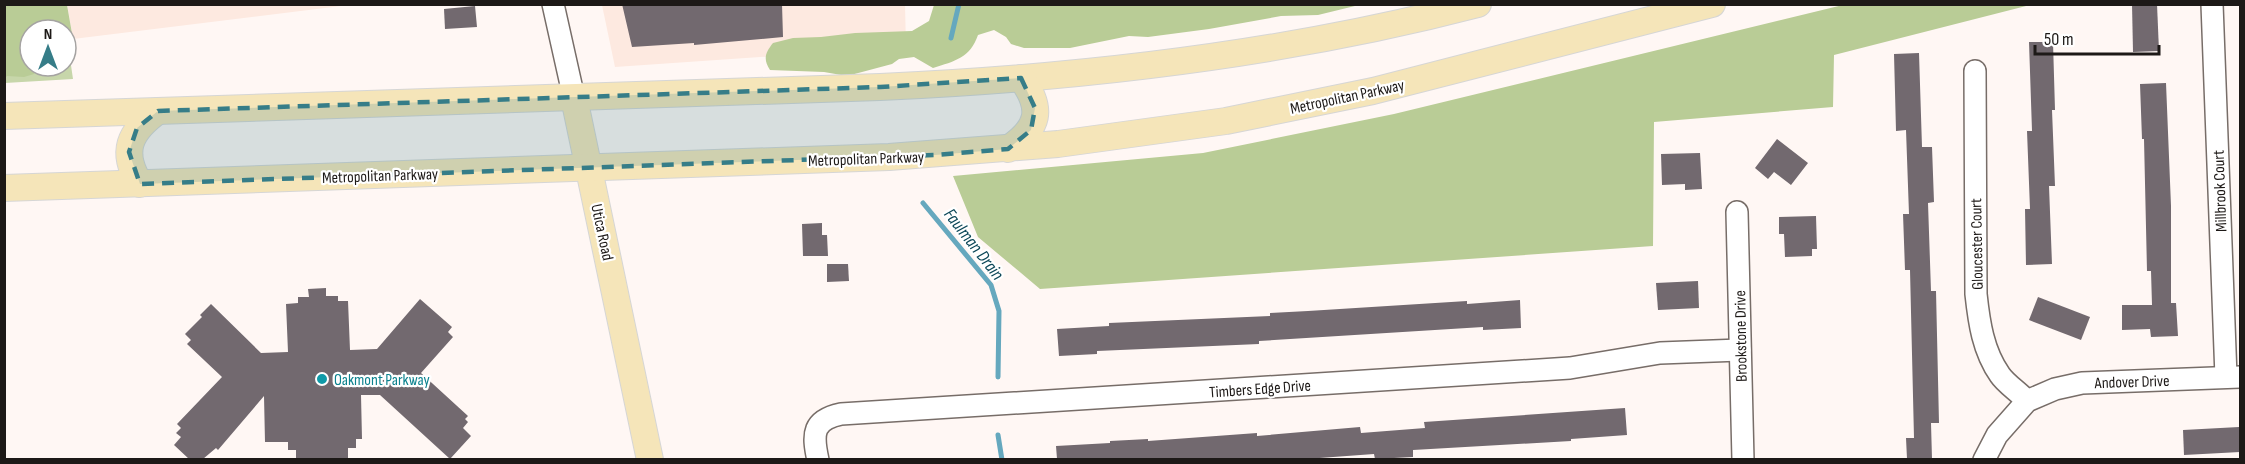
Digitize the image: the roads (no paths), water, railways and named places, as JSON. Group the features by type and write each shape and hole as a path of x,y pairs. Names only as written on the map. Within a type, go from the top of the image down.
{"main road":[{"path":"4,116 880,87 1021,78 1149,65 1278,47 1406,22 1478,4"},
{"name":"Metropolitan Parkway","path":"4,188 889,157 1008,149 1147,133 1298,107 1481,65 1712,4"},
{"path":"1008,149 1024,139 1035,119 1033,97 1021,78"},
{"name":"Utica Road","path":"574,98 650,459"},
{"path":"140,184 130,161 130,145 138,128 158,111"}],"street":[{"name":"Utica Road","path":"553,4 574,98"},
{"name":"Millbrook Court","path":"2212,4 2233,377"},
{"name":"Gloucester Court","path":"1975,71 1976,294 1979,321 1990,359 2001,377 2027,401"},
{"name":"Brookstone Drive","path":"1737,212 1743,459"},
{"name":"Timbers Edge Drive","path":"818,459 814,437 818,424 827,417 841,414 1554,369 1660,353 1740,350"},
{"name":"Andover Drive","path":"2027,401 2055,389 2082,383 2233,377"},
{"path":"1984,459 1997,435 2027,401"}],"waterway":[{"name":"Faulman Drain","path":"951,38 959,4"},
{"name":"Faulman Drain","path":"923,203 991,285 999,311 998,377"},
{"name":"Faulman Drain","path":"998,435 1002,460"}],"place":[{"name":"Oakmont Parkway","path":"322,379"}]}
